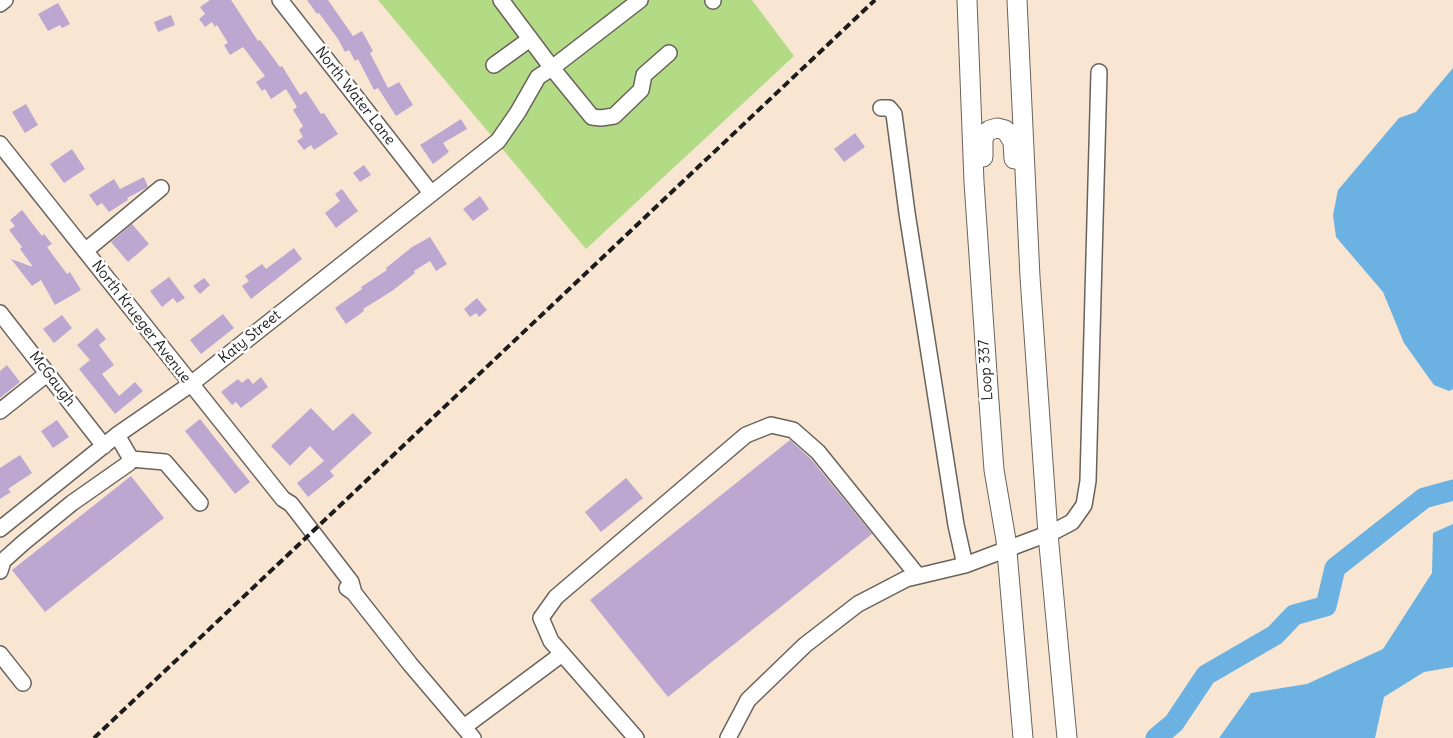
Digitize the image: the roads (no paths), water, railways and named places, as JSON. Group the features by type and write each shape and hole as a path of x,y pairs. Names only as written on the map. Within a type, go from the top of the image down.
{"main road":[{"name":"Loop 337","path":"967,0 974,182 994,470 1007,550 1023,738"},
{"path":"1017,0 1023,154 1038,386 1048,534 1066,731"},
{"path":"988,388 991,327 982,147 986,133 997,128 1005,130 1010,134 1013,142 1024,323 1038,386"}],"street":[{"path":"0,4 5,0"},
{"name":"North Water Lane","path":"280,0 431,193"},
{"path":"501,0 592,117 614,116 641,90 644,75 669,53"},
{"name":"Katy Street","path":"0,529 117,435 190,384 498,141 518,112 538,77 640,0"},
{"path":"494,65 530,39"},
{"path":"728,738 748,700 806,644 858,604 906,579 965,565 1048,534 1072,522 1084,505 1088,481 1099,72"},
{"path":"881,108 889,108 894,114 956,525 965,565"},
{"name":"North Krueger Avenue","path":"0,144 190,384 283,499 291,504 351,582 354,593 410,664 468,732"},
{"path":"85,250 161,188"},
{"name":"McGaugh","path":"0,312 104,446"},
{"path":"0,411 48,373"},
{"path":"636,738 562,654 551,640 541,618 556,597 746,435 771,425 792,430 818,452 918,576"},
{"path":"117,435 131,459"},
{"path":"131,459 165,462 200,503"},
{"path":"0,571 3,561 23,543 72,504 129,463 131,459"},
{"path":"0,654 23,683"},
{"path":"468,732 562,654"}],"water":[{"path":"1453,68 1453,389 1449,391 1434,385 1404,343 1383,292 1336,237 1333,215 1338,190 1399,118 1416,112"},
{"path":"1453,524 1453,667 1424,672 1384,697 1375,738 1219,738 1251,693 1307,684 1383,649 1432,573 1433,533"}],"waterway":[{"path":"1156,738 1174,723 1206,675 1275,635 1294,615 1326,606 1335,568 1424,498 1453,490"}],"railway":[{"path":"94,738 875,0"}]}
